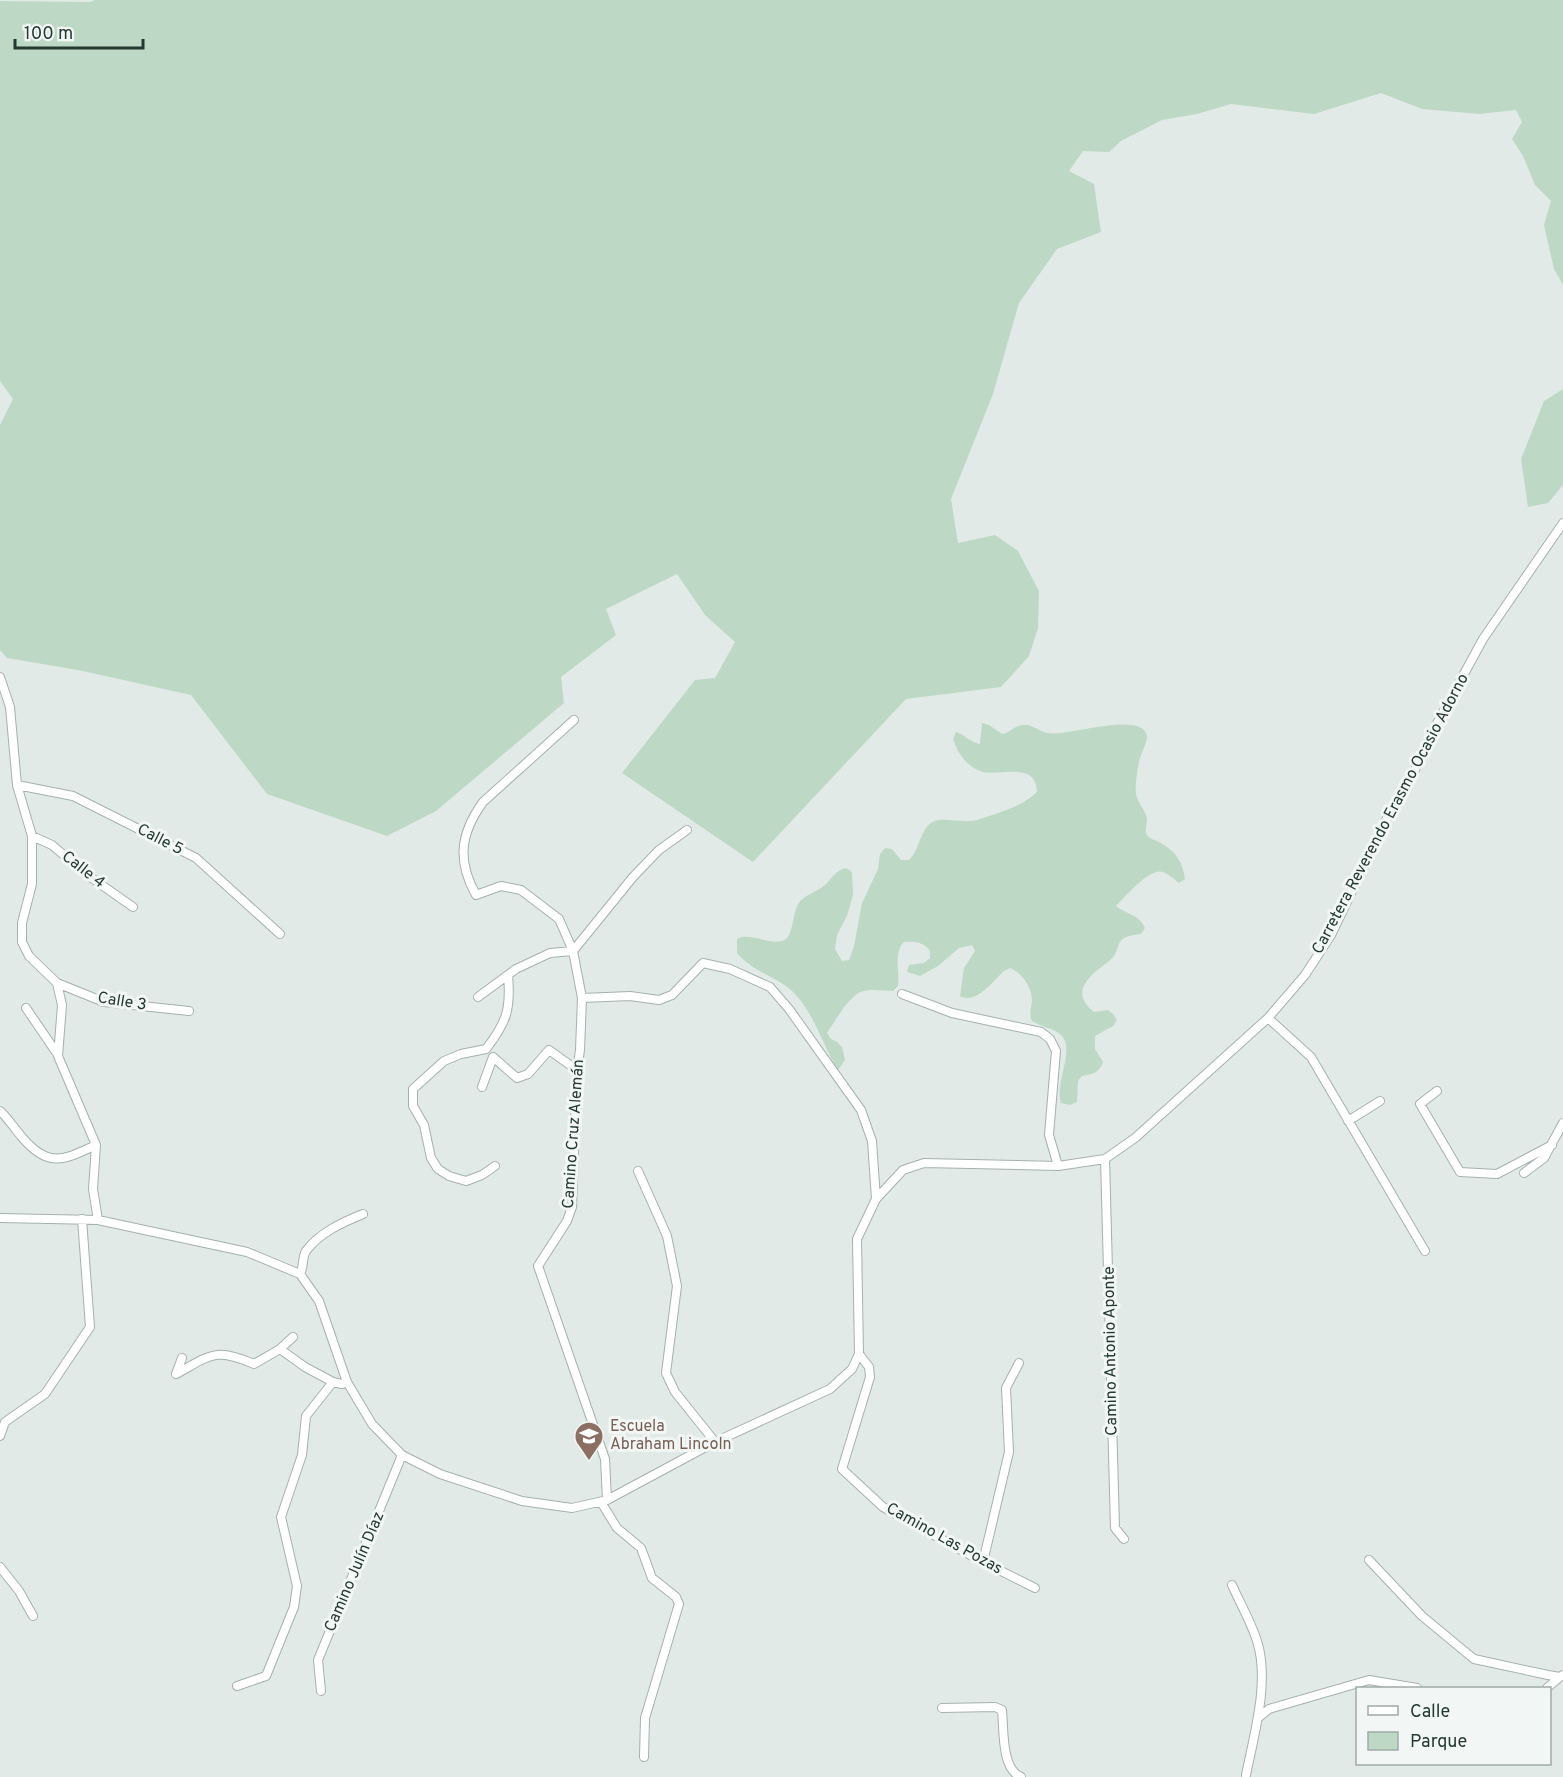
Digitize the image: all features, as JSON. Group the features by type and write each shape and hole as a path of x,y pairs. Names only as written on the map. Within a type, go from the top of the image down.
{"street":[{"name":"Carretera Reverendo Erasmo Ocasio Adorno","path":"859,1354 857,1239 876,1199 903,1170 924,1162 1058,1166 1105,1159 1135,1138 1268,1018 1305,975 1331,935 1390,812 1408,784 1432,733 1483,639 1563,523"},
{"path":"0,677 10,707 17,784 32,836 32,884 22,923 22,942 29,956 57,984 62,1005 58,1056"},
{"name":"Camino Cruz Alemán","path":"574,720 483,802 472,818 463,857 467,878 476,896 501,886 521,890 559,919 573,951 582,998 572,1207 567,1221 538,1266 605,1459 604,1501"},
{"name":"Calle 5","path":"17,784 73,796 196,858 280,934"},
{"path":"478,997 507,975 550,953 573,951 633,877 659,850 687,830"},
{"name":"Calle 4","path":"32,836 52,845 86,874 133,907"},
{"path":"582,998 630,996 659,1000 672,995 703,963 730,969 770,987 789,1009 861,1110 872,1142 876,1199"},
{"path":"495,1166 482,1175 466,1181 449,1176 438,1169 432,1158 424,1125 413,1106 413,1089 444,1061 461,1054 486,1049 506,1017 510,996 507,975"},
{"name":"Calle 3","path":"57,984 104,1002 189,1011"},
{"path":"902,994 952,1013 1041,1032 1050,1040 1056,1051 1049,1135 1058,1166"},
{"path":"26,1008 58,1056 96,1145 93,1189 98,1220"},
{"path":"1268,1018 1311,1057 1425,1251"},
{"path":"482,1087 493,1057 517,1077 528,1074 549,1050 577,1070"},
{"path":"1437,1091 1420,1104 1460,1172 1497,1174 1552,1145"},
{"path":"1348,1121 1380,1101"},
{"path":"0,1111 33,1148 52,1159 67,1158 96,1145"},
{"path":"1524,1173 1544,1158 1563,1123"},
{"name":"Camino Antonio Aponte","path":"1105,1159 1115,1528 1124,1539"},
{"path":"638,1171 667,1236 677,1286 666,1373 675,1392 715,1442"},
{"path":"300,1274 305,1253 343,1222 363,1214"},
{"path":"0,1218 98,1220 247,1252 300,1274 320,1301 347,1382 372,1424 402,1455 440,1474 522,1501 572,1508 604,1501 715,1442 830,1389 852,1369 859,1354"},
{"path":"0,1436 5,1422 45,1394 90,1327 82,1219"},
{"path":"182,1358 176,1374 213,1354 234,1356 254,1364 280,1349 294,1337"},
{"path":"280,1349 305,1367 333,1382 342,1384 347,1382"},
{"name":"Camino Las Pozas","path":"859,1354 869,1367 870,1377 842,1469 883,1507 983,1562 1035,1587"},
{"path":"983,1562 1009,1452 1006,1388 1019,1363"},
{"path":"237,1686 266,1676 294,1607 297,1586 281,1517 302,1455 306,1416 333,1382"},
{"name":"Camino Julín Díaz","path":"321,1691 318,1660 402,1455"},
{"path":"604,1501 617,1528 641,1548 652,1578 676,1596 679,1604 645,1718 644,1757"},
{"path":"1369,1560 1422,1616 1474,1659 1562,1676"},
{"path":"0,1567 33,1616"},
{"path":"1232,1585 1258,1641 1262,1675 1258,1718 1246,1775"},
{"path":"1549,1687 1562,1676"},
{"path":"1258,1718 1269,1709 1369,1680 1406,1687"},
{"path":"942,1708 995,1707 1002,1710 1007,1763 1014,1774 1021,1777"}],"green space":[{"path":"95,0 1563,0 1563,285 1554,269 1544,225 1551,201 1535,185 1523,156 1512,139 1522,122 1516,110 1479,114 1422,109 1381,93 1314,114 1231,104 1197,114 1162,120 1121,141 1109,152 1083,151 1069,171 1094,184 1101,232 1057,249 1019,303 993,394 951,499 958,543 995,535 1018,551 1039,591 1038,628 1029,656 1001,687 906,699 753,862 622,773 695,680 715,678 735,642 705,615 677,574 606,609 616,635 561,677 564,703 436,811 387,836 267,794 191,695 78,670 7,658 0,650 0,425 13,399 0,381 0,1 90,2"},
{"path":"1563,389 1563,485 1548,503 1528,507 1521,459 1544,401"},
{"path":"982,723 1002,734 1026,725 1048,733 1118,725 1132,725 1142,729 1147,738 1139,762 1136,790 1137,798 1147,819 1146,833 1175,854 1184,873 1185,879 1179,883 1163,872 1151,874 1116,906 1136,917 1145,928 1141,934 1121,941 1113,957 1084,985 1083,998 1087,1005 1094,1012 1108,1010 1117,1020 1113,1026 1095,1036 1095,1049 1103,1062 1097,1071 1082,1076 1078,1081 1077,1102 1070,1105 1061,1103 1060,1095 1066,1057 1065,1041 1058,1033 1032,1021 1030,1013 1032,996 1022,977 1010,968 978,995 966,998 960,996 964,968 975,951 972,945 959,948 938,966 920,976 907,972 909,965 924,963 930,958 930,951 918,943 904,942 898,957 898,986 893,991 871,990 859,993 848,1002 827,1033 842,1047 845,1060 838,1070 812,1018 799,998 785,985 749,964 737,953 737,939 743,937 775,942 786,939 790,933 798,904 846,868 852,872 853,895 847,916 837,935 835,949 842,961 849,960 862,903 878,869 880,854 885,848 892,849 901,860 909,860 924,831 933,822 977,820 1017,806 1037,792 1031,776 1016,772 983,772 972,767 964,759 953,739 956,732 980,744"}],"place":[{"name":"Escuela Abraham Lincoln","path":"589,1462"}]}
